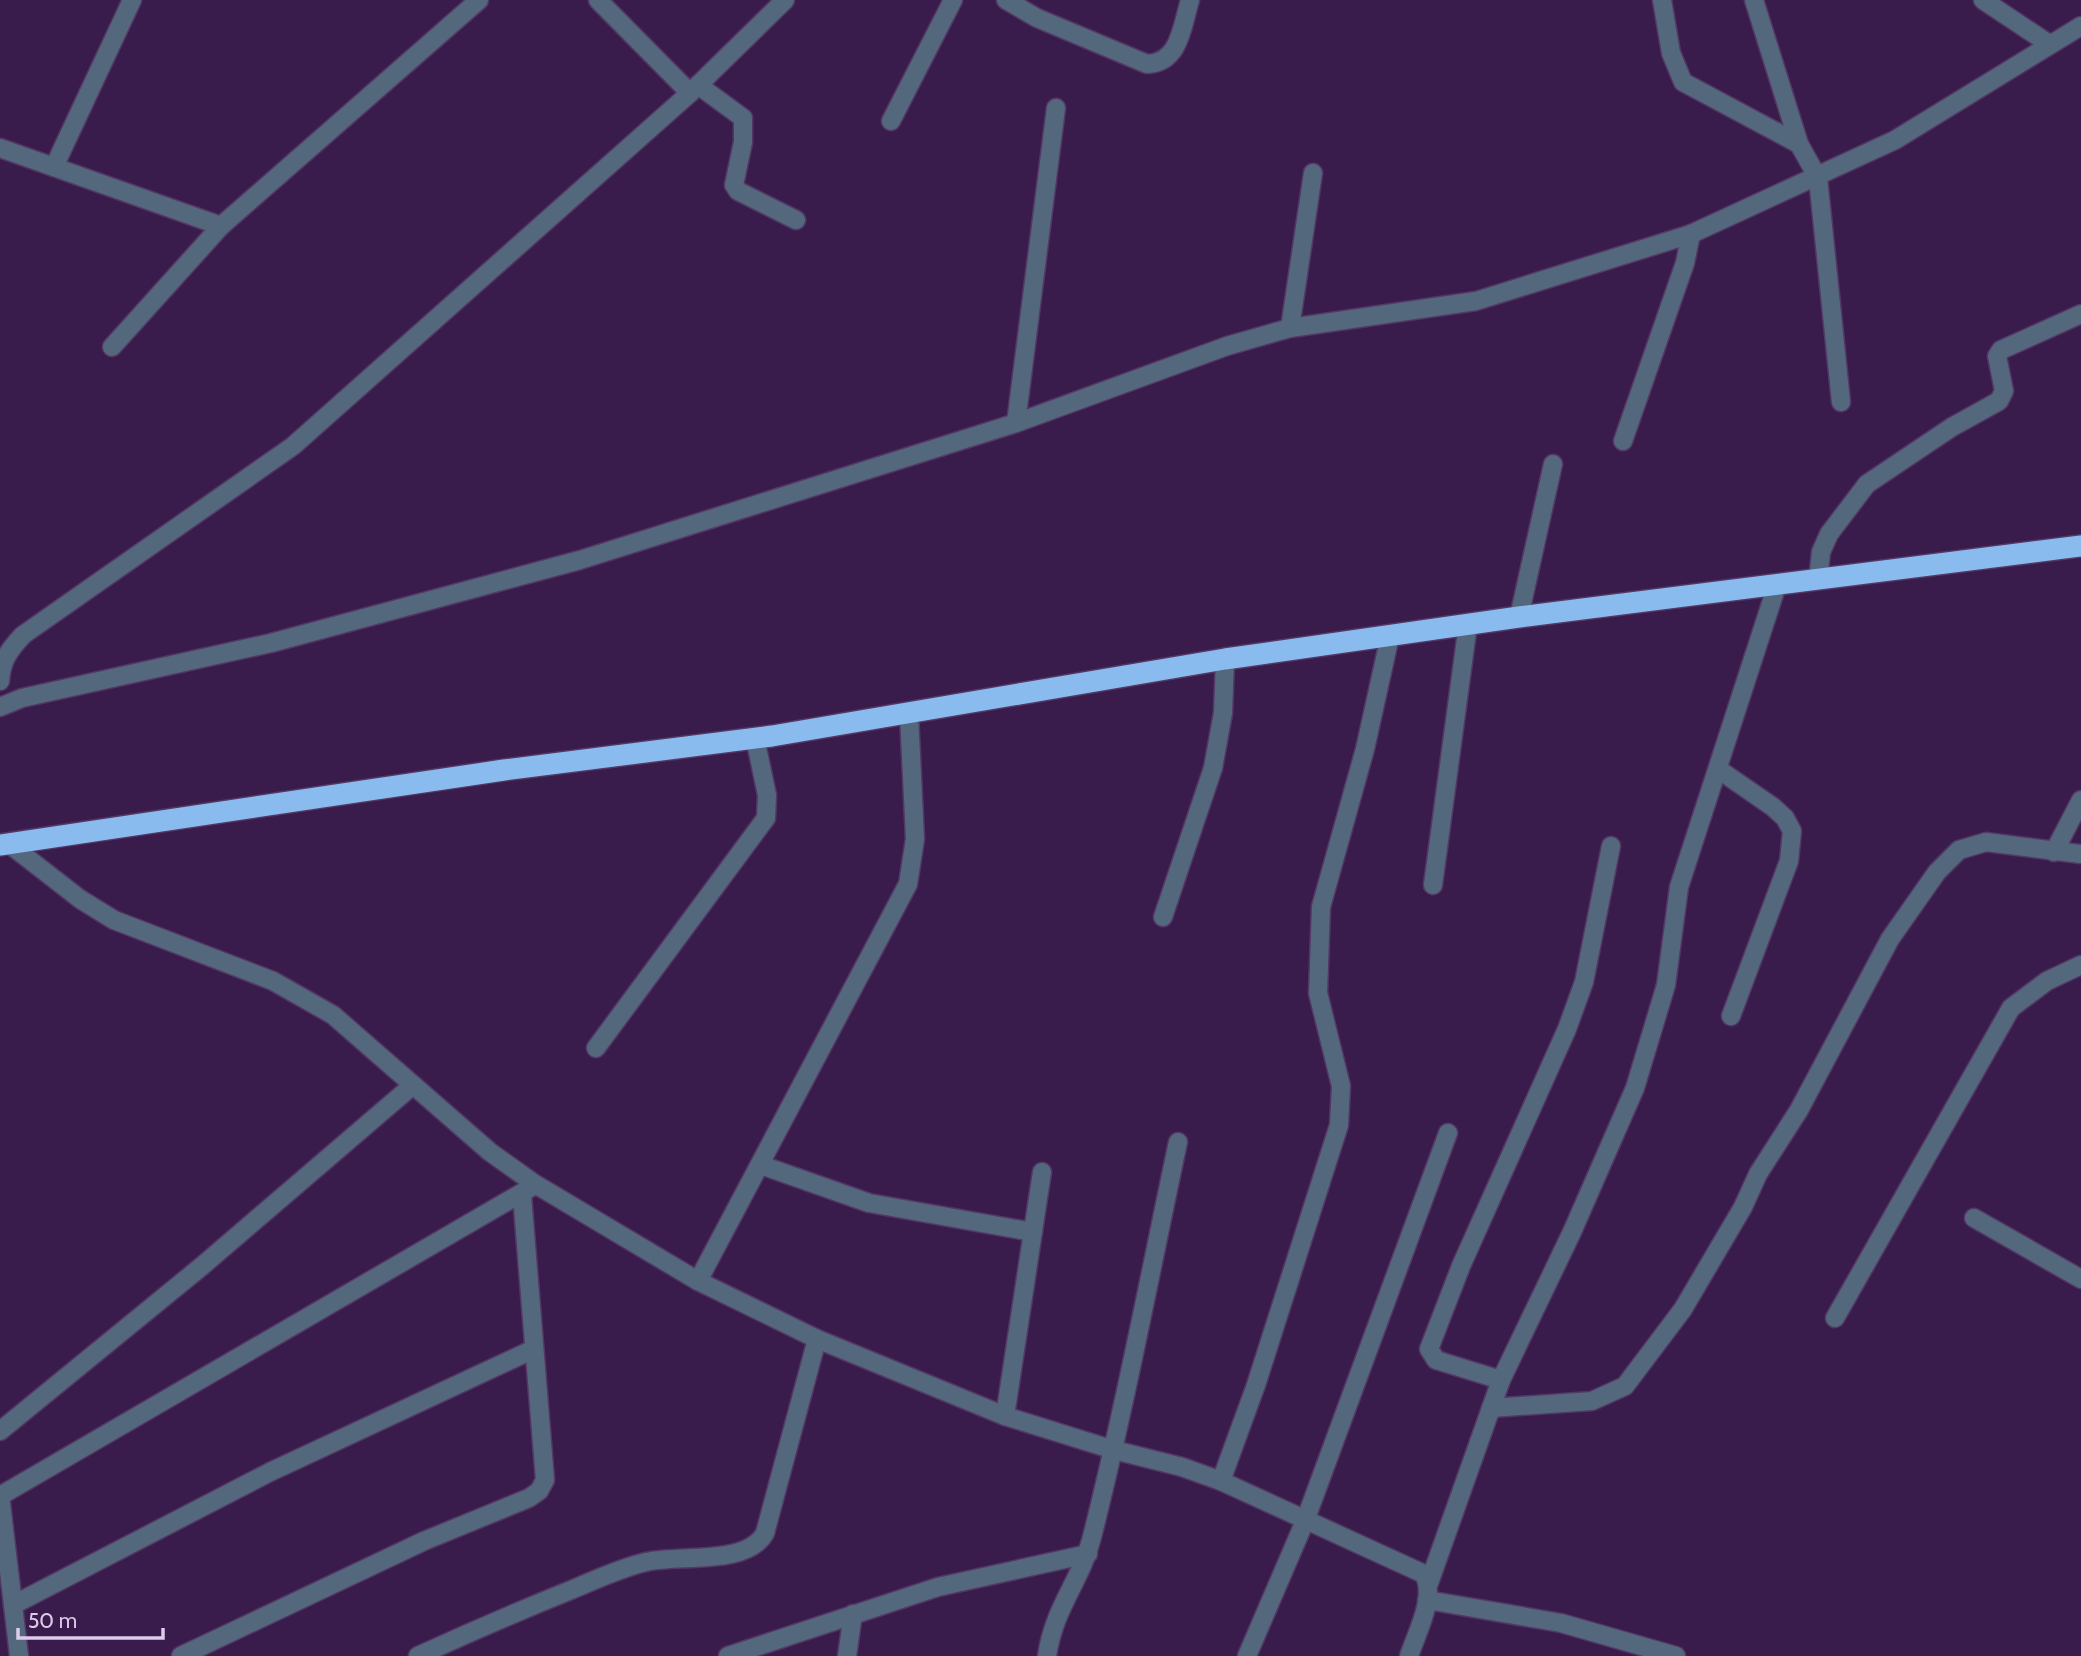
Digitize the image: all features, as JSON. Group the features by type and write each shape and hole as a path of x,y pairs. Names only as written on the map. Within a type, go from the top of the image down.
{"highway":[{"path":"4,844 504,770 755,738 1225,659 1468,624 2081,547"}],"street":[{"path":"54,167 132,0"},
{"path":"112,347 221,226 479,0"},
{"path":"598,0 694,89 743,118 743,142 734,185 746,196 796,220"},
{"path":"0,681 1,667 8,650 23,635 293,446 694,89 785,0"},
{"path":"891,121 953,0"},
{"path":"1006,0 1037,18 1147,64 1160,64 1170,58 1190,0"},
{"path":"1662,0 1671,53 1683,82 1799,145"},
{"path":"1755,0 1799,145 1818,178 1841,402"},
{"path":"1983,0 2049,44"},
{"path":"0,707 22,698 271,643 580,560 1016,423 1227,346 1290,328 1476,301 1691,234 1818,178 1895,140 2081,26"},
{"path":"1016,423 1056,108"},
{"path":"0,148 221,226"},
{"path":"1290,328 1313,173"},
{"path":"1623,441 1685,263 1691,234"},
{"path":"1818,580 1821,552 1829,534 1867,484 1999,401 2004,391 1997,356 2001,350 2081,314"},
{"path":"1520,617 1553,464"},
{"path":"1409,1656 1428,1592 1501,1380 1572,1232 1634,1088 1666,985 1679,887 1777,585"},
{"path":"1433,885 1468,624"},
{"path":"1220,1481 1256,1385 1339,1125 1341,1086 1318,993 1321,907 1365,750 1390,636"},
{"path":"1163,917 1213,768 1223,713 1225,659"},
{"path":"698,1281 908,884 915,839 909,714"},
{"path":"596,1048 766,818 768,807 755,738"},
{"path":"1718,769 1773,807 1785,818 1792,831 1789,861 1731,1017"},
{"path":"2054,852 2081,800"},
{"path":"1490,1408 1592,1401 1625,1386 1683,1309 1743,1207 1758,1174 1799,1110 1890,939 1937,872 1959,850 1971,844 1986,842 2081,854"},
{"path":"4,844 114,920 273,981 333,1015 490,1152 528,1190 698,1281 817,1339 1005,1416 1114,1450 1182,1467 1220,1481 1424,1574 1428,1592"},
{"path":"1501,1380 1436,1360 1429,1349 1461,1266 1567,1029 1584,982 1611,846"},
{"path":"1835,1318 2011,1008 2047,981 2081,965"},
{"path":"0,1431 202,1266 413,1085"},
{"path":"1247,1656 1306,1521 1448,1133"},
{"path":"1047,1656 1056,1615 1088,1554 1114,1450 1178,1142"},
{"path":"761,1165 869,1203 1033,1232"},
{"path":"1005,1416 1042,1172"},
{"path":"181,1656 424,1541 530,1498 539,1491 545,1480 534,1349 528,1190"},
{"path":"19,1656 0,1495 528,1190"},
{"path":"1974,1218 2081,1279"},
{"path":"418,1656 526,1609 645,1562 728,1555 750,1550 760,1543 771,1515 817,1339"},
{"path":"13,1605 270,1472 534,1349"},
{"path":"728,1656 938,1587 1088,1554"},
{"path":"1428,1592 1561,1623 1669,1655"},
{"path":"847,1656 853,1614"}]}
